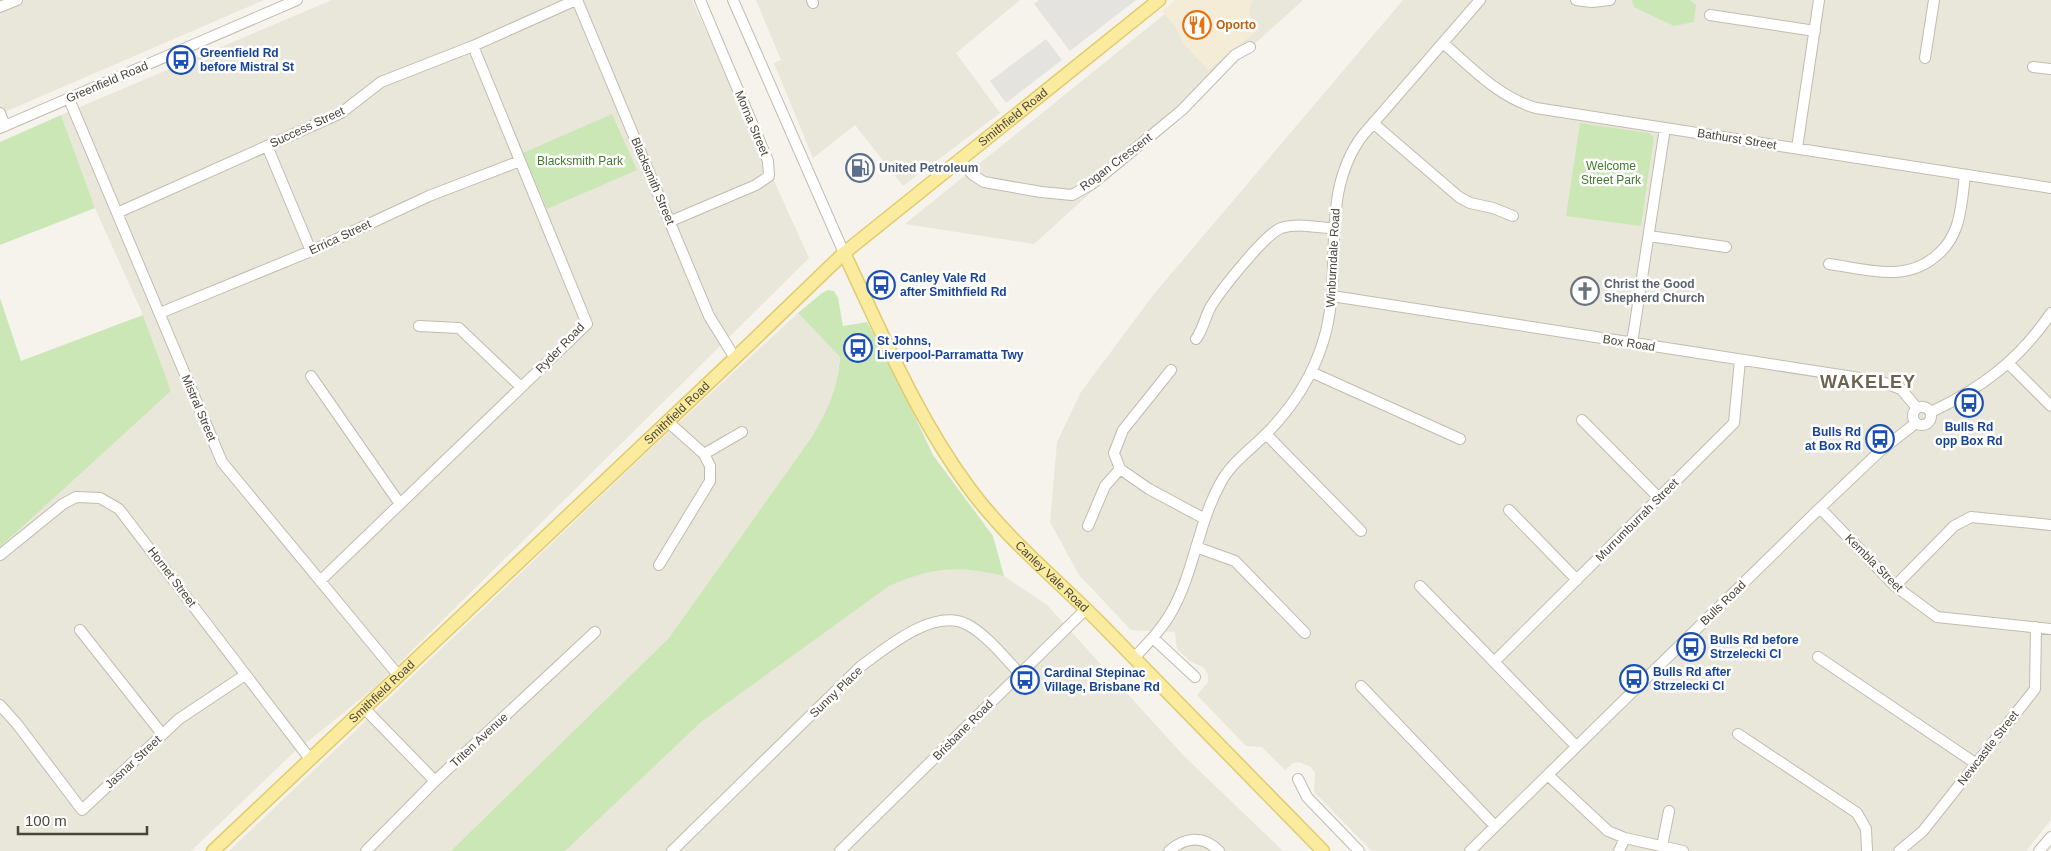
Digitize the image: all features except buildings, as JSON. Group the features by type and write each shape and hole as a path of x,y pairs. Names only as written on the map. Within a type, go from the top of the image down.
{"main road":[{"name":"Smithfield Road","path":"213,851 844,253 1159,0"},
{"name":"Canley Vale Road","path":"844,253 932,431 956,470 1004,530 1086,609 1229,757 1324,851"}],"street":[{"path":"0,7 17,0"},
{"name":"Greenfield Road","path":"3,127 297,0"},
{"name":"Success Street","path":"117,212 341,113 381,82 473,46 577,0"},
{"name":"Blacksmith Street","path":"577,0 709,316 735,358"},
{"name":"Morna Street","path":"670,221 756,185 769,176 768,161 700,0"},
{"path":"733,0 780,111 844,253"},
{"name":"Winburndale Road","path":"1134,658 1154,638 1179,598 1205,519 1224,477 1289,408 1311,372 1328,324 1332,296 1336,196 1343,170 1351,152 1373,123 1480,0"},
{"path":"1576,0 1592,2 1610,0"},
{"path":"1797,148 1819,0"},
{"path":"1925,58 1934,0"},
{"path":"1710,15 1815,31"},
{"name":"Bathurst Street","path":"1443,42 1496,89 1518,102 1536,108 2051,188"},
{"name":"Ryder Road","path":"320,581 587,324 473,46"},
{"name":"Rogan Crescent","path":"960,159 972,175 984,182 1041,192 1072,194 1092,184 1182,110 1235,55 1250,46"},
{"path":"2032,67 2051,69"},
{"name":"Mistral Street","path":"69,99 222,462 398,675"},
{"path":"0,113 3,127"},
{"path":"1373,123 1459,197 1470,203 1493,208 1513,216"},
{"path":"1632,343 1666,128"},
{"path":"267,146 311,251"},
{"name":"Errica Street","path":"160,313 311,251 429,196 520,161"},
{"path":"1829,264 1895,273 1926,264 1941,252 1954,233 1959,218 1965,175"},
{"path":"1196,339 1202,330 1213,303 1259,245 1271,234 1292,226 1335,229"},
{"path":"1649,236 1726,247"},
{"name":"Box Road","path":"1332,296 1879,381 1901,389 1917,408"},
{"path":"1931,412 1962,398 2008,363 2028,343 2051,313"},
{"path":"419,326 459,328 521,387"},
{"name":"Murrumburrah Street","path":"1495,661 1734,423 1740,360"},
{"path":"2008,363 2051,406"},
{"path":"1172,370 1122,430 1114,453 1120,469 1149,489 1205,519"},
{"path":"1311,372 1460,439"},
{"path":"311,376 400,504"},
{"path":"1923,407 1931,412 1929,423 1924,425 1916,423 1913,415 1917,408 1923,407"},
{"path":"1582,420 1659,498"},
{"path":"659,565 710,481 710,466 704,454 667,421"},
{"name":"Bulls Road","path":"1470,851 1820,508 1880,451 1916,423"},
{"path":"704,454 742,432"},
{"path":"1266,434 1361,531"},
{"path":"1088,526 1105,486 1120,469"},
{"name":"Hornet Street","path":"0,555 63,504 76,497 100,498 119,509 310,759"},
{"name":"Kembla Street","path":"1820,508 1895,586 1937,616 2051,629"},
{"path":"1509,510 1577,580"},
{"path":"1895,586 1954,526 1971,517 2051,525"},
{"path":"1196,547 1235,561 1306,633"},
{"path":"1420,586 1576,746"},
{"name":"Brisbane Road","path":"840,851 1086,609"},
{"name":"Sunny Place","path":"672,851 860,667 924,625 945,619 957,620 968,624 980,633 1020,674"},
{"name":"Newcastle Street","path":"1899,851 1923,831 2035,688 2036,627"},
{"path":"80,630 162,734"},
{"name":"Triten Avenue","path":"366,851 436,780 595,632"},
{"path":"1154,638 1195,677"},
{"path":"1818,657 1975,763"},
{"name":"Jasnar Street","path":"0,705 17,724 82,810 179,719 245,674"},
{"path":"1361,686 1495,826"},
{"path":"364,708 436,780"},
{"path":"1738,734 1857,813 1866,829 1867,851"},
{"path":"1548,774 1608,831 1625,838 1683,851"},
{"path":"1298,779 1307,797 1359,851"},
{"path":"1662,846 1669,811"},
{"path":"2039,851 2051,837"},
{"path":"1619,851 1625,838"},
{"path":"1169,851 1179,843 1191,839 1203,841 1219,851"}],"shaded area":[{"path":"0,0 264,0 0,114"},
{"path":"332,0 692,0 809,258 373,689 292,754 191,851 0,851 0,545 171,391 143,315 95,208 61,115"},
{"path":"756,0 1020,0 956,53 1000,113 903,186 855,125 813,158 774,63 781,60"},
{"path":"1039,0 1136,0 1070,51 1034,4"},
{"path":"1175,0 1252,0 1249,13 1258,30 1208,70 1183,43 1177,29 1162,11"},
{"path":"1182,0 1303,0 1034,244 905,224"},
{"path":"1403,0 2051,0 2051,820 2026,851 1372,851 1314,792 1315,773 1311,767 1299,762 1293,763 1285,770 1262,747 1246,746 1197,695 1208,682 1208,675 1204,668 1190,661 1177,649 1175,632 1131,630 1079,575 1050,522 1057,442 1081,392 1154,294"},
{"path":"1046,39 1062,60 1006,103 990,81"},
{"path":"798,313 840,357 835,391 826,414 1004,576 1047,605 1183,755 1283,851 229,851 657,443"}],"green space":[{"path":"1632,0 1690,0 1696,5 1694,22 1674,26 1634,7"},
{"name":"Blacksmith Park","path":"612,114 637,170 547,209 523,153"},
{"path":"61,115 95,208 0,245 0,142"},
{"name":"Welcome Street Park","path":"1580,123 1649,133 1654,137 1641,226 1566,216"},
{"path":"828,290 834,291 838,298 843,326 867,322 891,366 933,455 993,536 1004,576 973,570 945,570 919,575 889,586 701,722 565,851 451,851 669,638 812,437 831,398 837,380 840,357 798,313"},
{"path":"0,298 21,361 143,315 171,391 0,547"}],"place":[{"name":"Oporto","path":"1197,25"},
{"name":"Greenfield Rd before Mistral St","path":"181,60"},
{"name":"United Petroleum","path":"860,168"},
{"name":"Canley Vale Rd after Smithfield Rd","path":"881,285"},
{"name":"Christ the Good Shepherd Church","path":"1585,291"},
{"name":"St Johns, Liverpool-Parramatta Twy","path":"858,348"},
{"name":"Bulls Rd opp Box Rd","path":"1969,403"},
{"name":"Bulls Rd at Box Rd","path":"1880,439"},
{"name":"Bulls Rd before Strzelecki Cl","path":"1691,647"},
{"name":"Bulls Rd after Strzelecki Cl","path":"1634,679"},
{"name":"Cardinal Stepinac Village, Brisbane Rd","path":"1025,680"}],"district":[{"name":"WAKELEY","path":"1868,382"}]}
